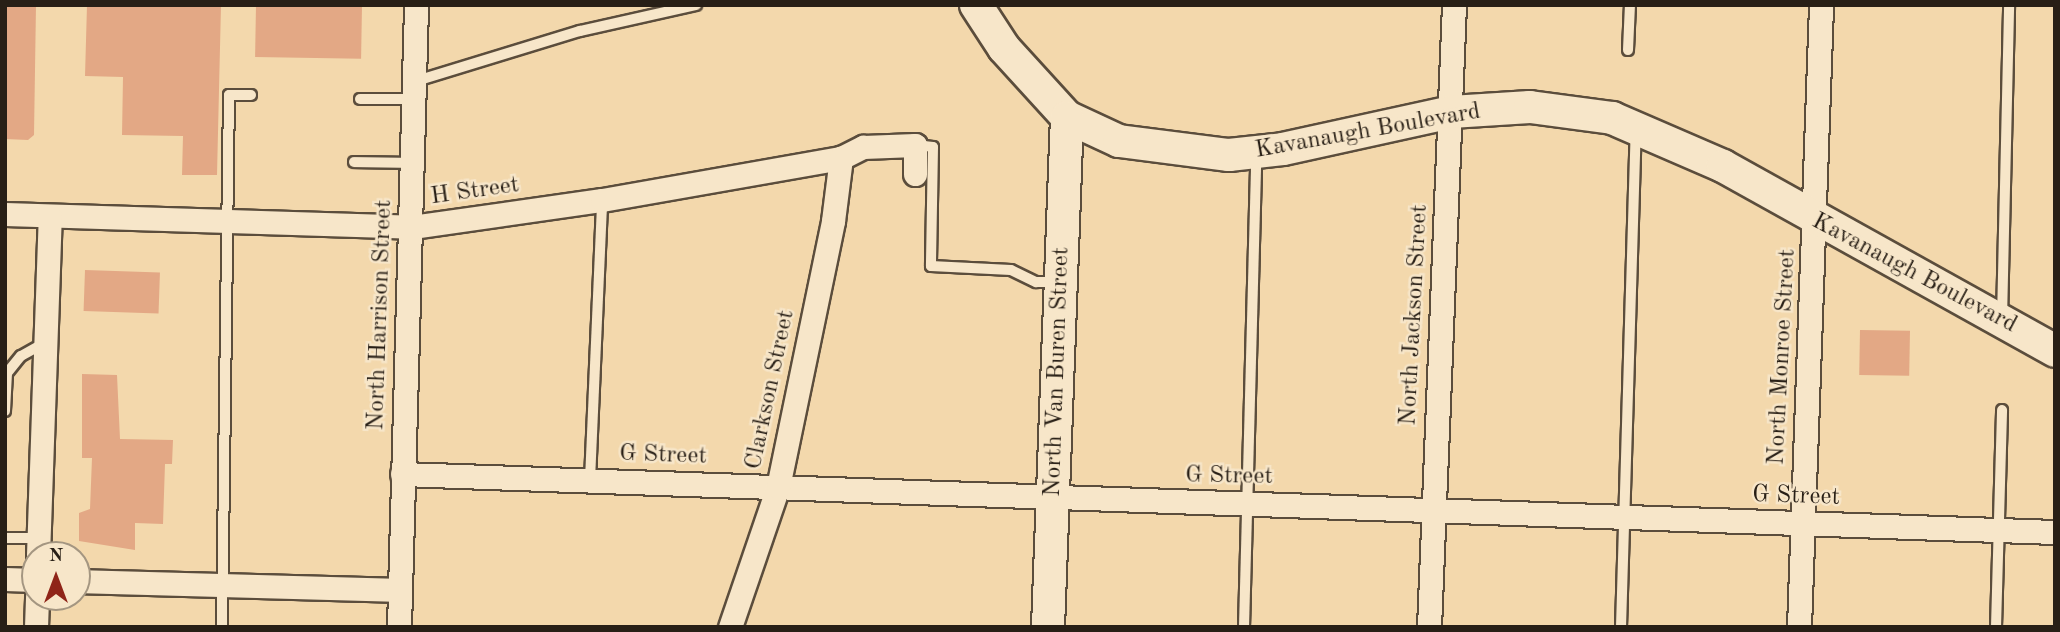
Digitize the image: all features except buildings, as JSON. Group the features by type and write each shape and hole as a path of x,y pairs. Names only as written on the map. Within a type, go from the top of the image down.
{"street":[{"name":"North Harrison Street","path":"399,627 412,227 415,5"},
{"name":"Kavanaugh Boulevard","path":"976,5 1004,48 1067,117 1119,141 1229,155 1256,153 1451,112 1530,107 1571,110 1636,127 1723,166 1814,220 2055,351"},
{"name":"North Jackson Street","path":"1429,627 1454,5"},
{"name":"North Monroe Street","path":"1799,627 1821,5"},
{"name":"North Van Buren Street","path":"1048,627 1067,117"},
{"name":"H Street","path":"5,214 412,227 602,200 841,158 863,147 915,145"},
{"path":"915,145 915,174"},
{"name":"Clarkson Street","path":"730,627 778,487 833,221 841,158"},
{"path":"39,541 50,216"},
{"name":"G Street","path":"402,474 2055,532"},
{"path":"91,581 400,590"}],"lane":[{"path":"360,99 413,90 580,31 696,5"},
{"path":"1628,50 1630,5"},
{"path":"2002,321 2009,5"},
{"path":"222,627 229,95 251,95"},
{"path":"1621,627 1636,127"},
{"path":"915,145 933,147 931,266 1012,270 1036,282 1060,282"},
{"path":"1244,627 1256,153"},
{"path":"354,162 412,163"},
{"path":"590,480 602,200"},
{"path":"5,411 7,373 22,356 46,342"},
{"path":"1996,627 2002,410"}]}
